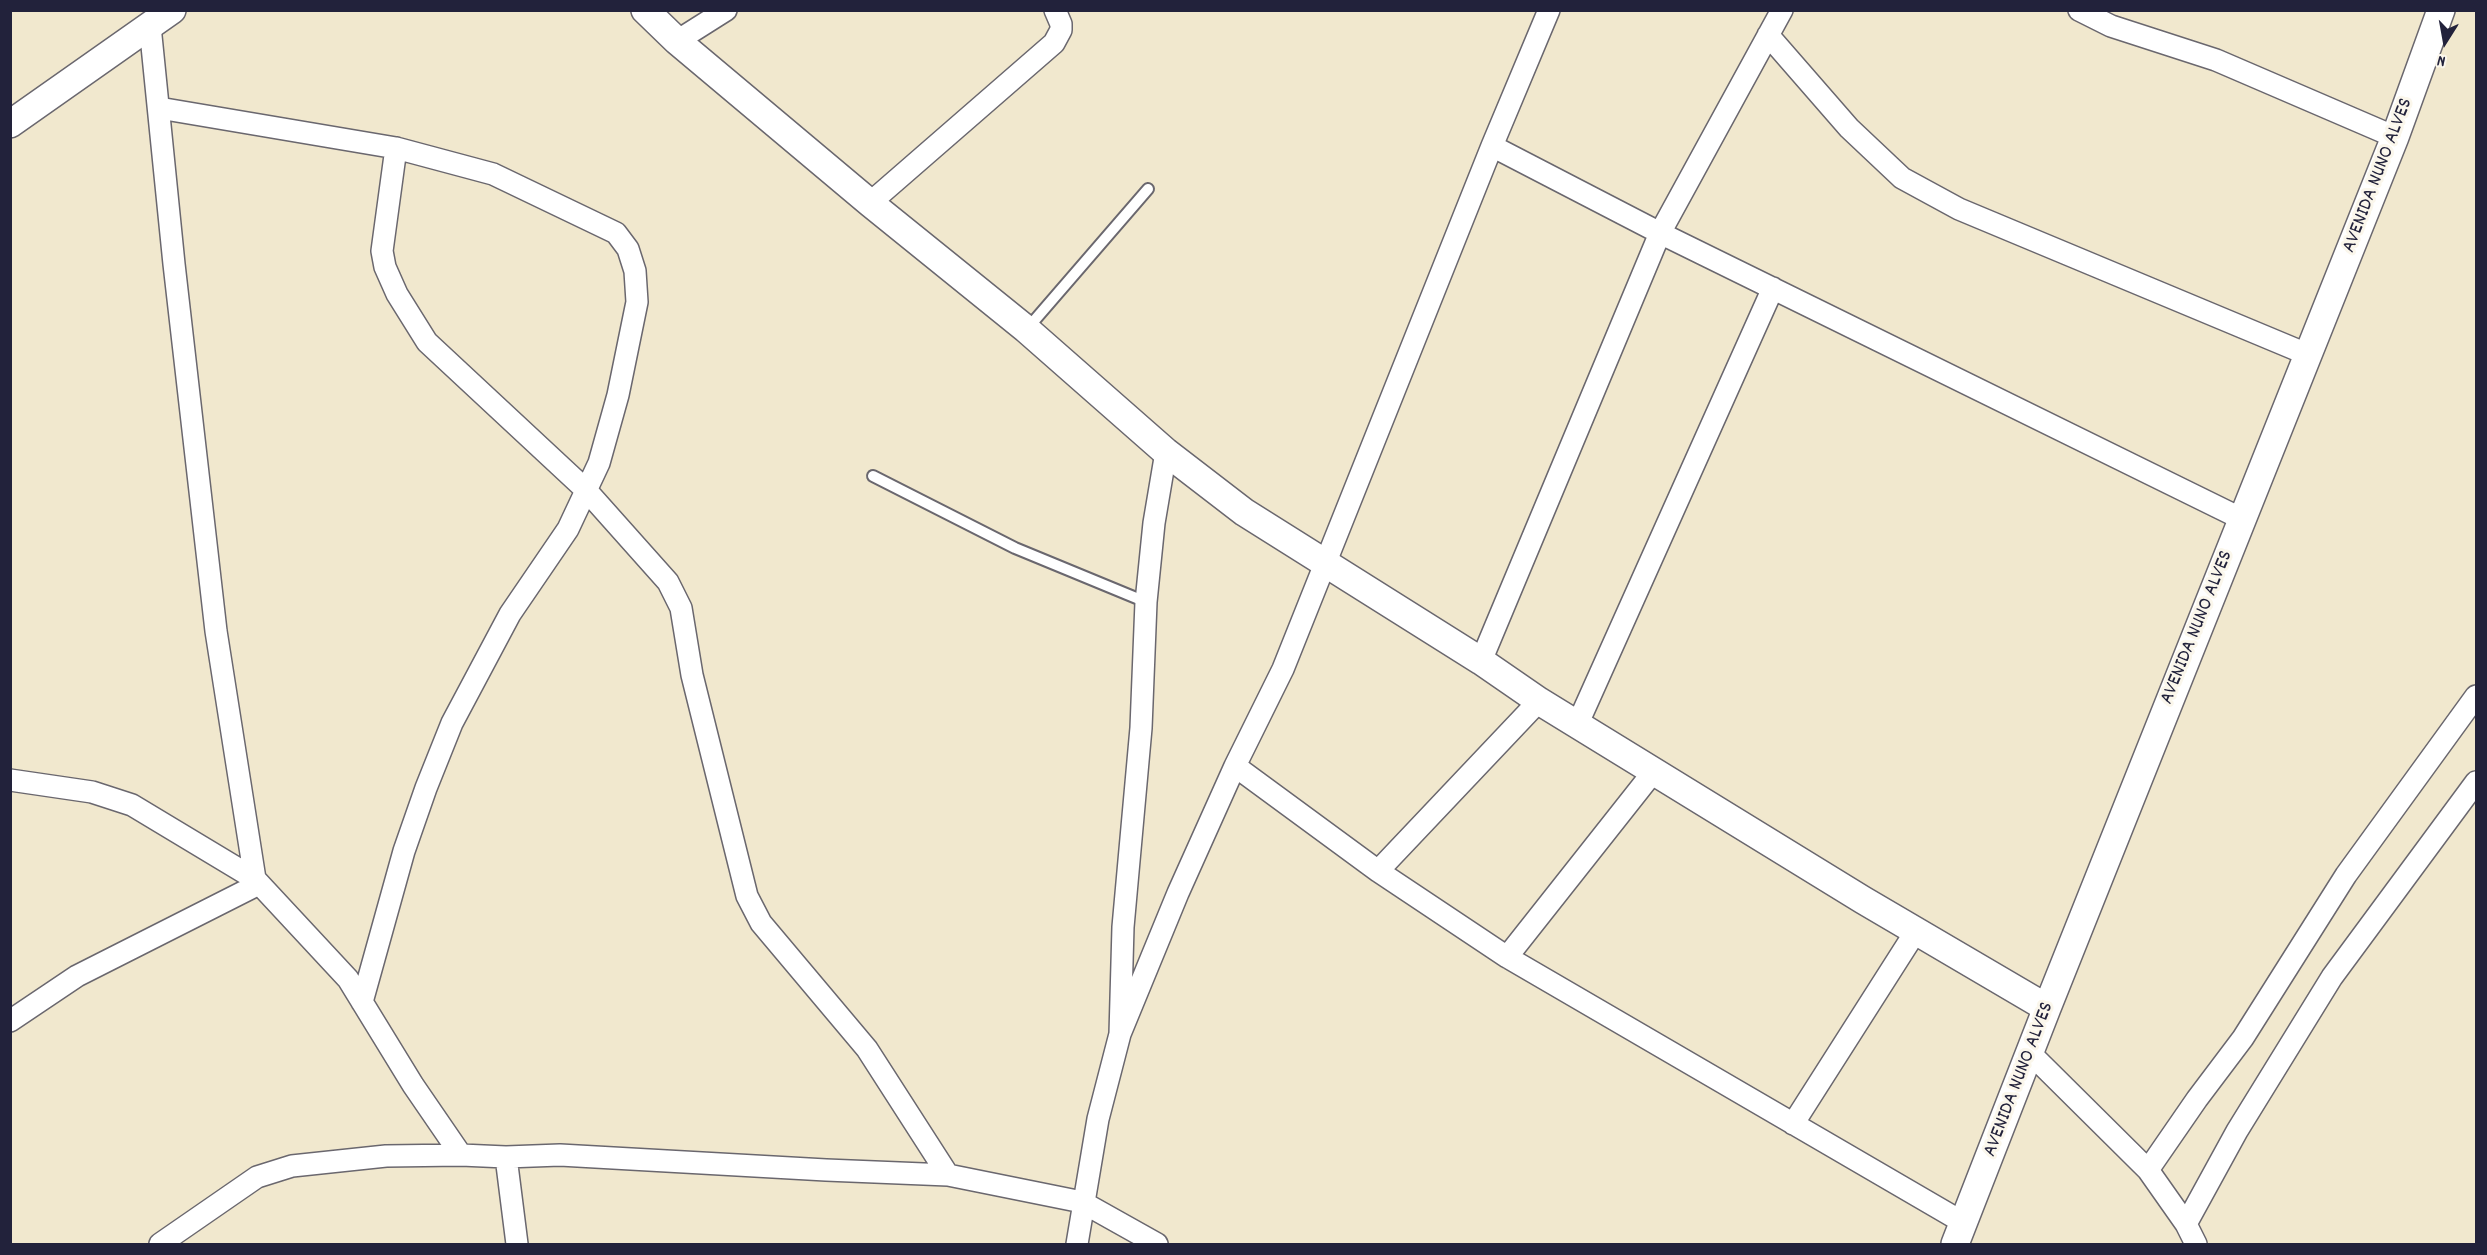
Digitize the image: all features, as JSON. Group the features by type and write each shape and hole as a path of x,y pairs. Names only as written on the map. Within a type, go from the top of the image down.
{"street":[{"path":"677,41 726,10"},
{"path":"870,203 1054,43 1061,30 1055,10"},
{"path":"1077,1245 1082,1202 1098,1119 1120,1034 1178,893 1235,766 1283,669 1492,146 1549,10"},
{"path":"1481,661 1660,233 1782,10"},
{"path":"2079,10 2111,26 2216,60 2395,137"},
{"name":"AVENIDA NUNO ALVES","path":"1960,1234 2047,1008 2395,137 2441,10"},
{"path":"648,12 677,41 870,203 1026,329 1166,452 1244,512 1481,661 1539,701 1916,931 2047,1008"},
{"path":"161,18 159,108 174,264 216,631 257,881"},
{"path":"10,124 161,18"},
{"path":"1768,35 1849,128 1902,178 1959,209 2309,355"},
{"path":"159,108 396,148 493,174 616,234 628,249 635,271 637,302 618,395 599,463 568,529 510,614 452,723 404,851 362,1002"},
{"path":"1492,146 1660,233 2242,519"},
{"path":"396,148 382,251 385,267 397,294 427,342 586,490 650,559 668,582 681,608 692,675 747,896 761,923 867,1049 948,1175"},
{"path":"1578,723 1773,288"},
{"path":"1120,1034 1123,927 1141,728 1146,602 1154,523 1166,452"},
{"path":"2148,1170 2243,1038 2346,875 2476,696"},
{"path":"1378,871 1539,701"},
{"path":"1235,766 1378,871 1507,957 1793,1124 1960,1234"},
{"path":"1507,957 1654,771"},
{"path":"10,780 92,792 132,805 257,881 348,979 413,1085 461,1155"},
{"path":"2186,1224 2237,1131 2332,978 2476,782"},
{"path":"10,1021 77,976 257,881"},
{"path":"1793,1124 1916,931"},
{"path":"2030,1053 2148,1170 2186,1224 2196,1245"},
{"path":"160,1245 257,1177 292,1166 386,1156 461,1155 506,1157 560,1155 948,1175 1082,1202 1157,1245"},
{"path":"506,1157 517,1245"}],"lane":[{"path":"1026,329 1148,189"},
{"path":"873,476 1015,548 1146,602"}]}
